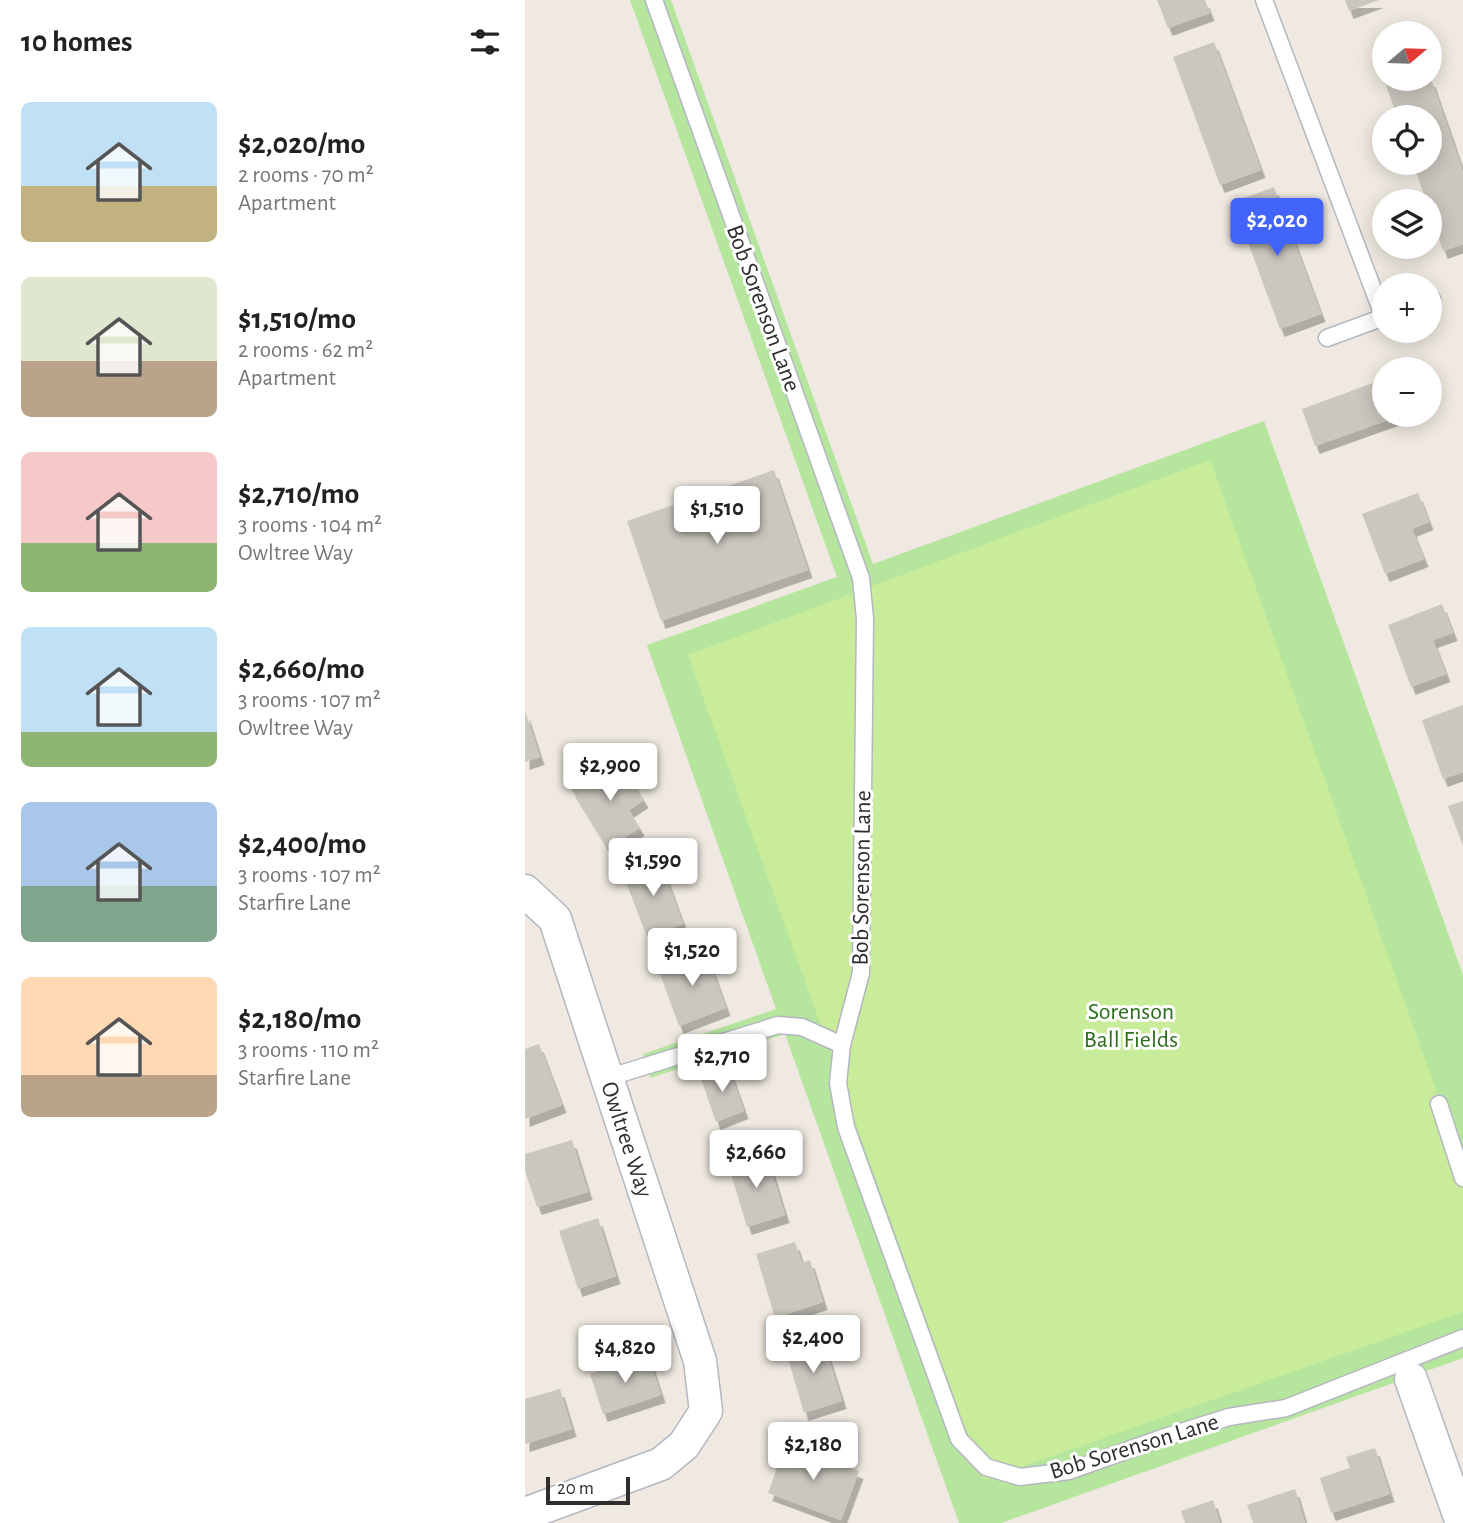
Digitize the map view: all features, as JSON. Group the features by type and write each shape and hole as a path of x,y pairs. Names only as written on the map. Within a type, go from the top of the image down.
{"street":[{"name":"Owltree Way","path":"525,891 555,919 700,1361 706,1411 684,1445 661,1464 525,1514"},
{"path":"1411,1380 1462,1523"}],"lane":[{"name":"Bob Sorenson Lane","path":"654,0 861,578 865,633 861,973 842,1045 838,1083 846,1127 960,1439 986,1467 1020,1477 1069,1471 1229,1417 1297,1404 1463,1338"},
{"path":"1264,0 1372,285"},
{"path":"1327,338 1372,321"},
{"path":"607,1078 778,1026 803,1027 842,1045"},
{"path":"1439,1104 1463,1178"}],"green space":[{"name":"Sorenson Ball Fields","path":"630,0 671,0 873,564 1264,421 1463,975 1463,1358 1001,1523 959,1523 785,1034 650,1078 643,1054 776,1009 647,645 837,577"},
{"name":"Sorenson Ball Fields","path":"1210,460 1463,1165 1463,1312 984,1480 688,655"}],"building":[{"path":"1157,0 1205,0 1210,13 1168,28"},
{"path":"1345,0 1379,0 1349,11"},
{"path":"1214,42 1261,170 1220,185 1173,57"},
{"path":"1388,91 1435,91 1440,105 1393,105"},
{"path":"1442,111 1463,172 1463,244 1443,251 1442,189 1422,189 1417,175 1442,175"},
{"path":"1274,187 1321,314 1280,329 1233,202"},
{"path":"1372,383 1372,426 1315,446 1302,409"},
{"path":"774,470 808,570 661,621 627,521"},
{"path":"1418,493 1429,522 1412,529 1424,559 1385,574 1362,514"},
{"path":"1442,604 1453,633 1433,640 1446,674 1411,687 1388,625"},
{"path":"1463,705 1463,772 1443,779 1422,720"},
{"path":"525,711 540,757 525,762"},
{"path":"620,760 644,800 629,810 640,828 607,848 571,789"},
{"path":"1463,801 1463,846 1448,806"},
{"path":"659,858 683,924 647,937 622,872"},
{"path":"705,950 726,1008 679,1026 658,968"},
{"path":"539,1044 562,1105 525,1119 525,1049"},
{"path":"728,1066 744,1111 716,1122 700,1076"},
{"path":"572,1140 588,1192 537,1207 525,1171 525,1154"},
{"path":"766,1153 785,1215 747,1227 728,1164"},
{"path":"598,1218 616,1276 578,1289 559,1231"},
{"path":"795,1242 802,1263 810,1260 823,1302 775,1318 756,1254"},
{"path":"822,1337 842,1401 804,1413 785,1348"},
{"path":"648,1355 661,1395 603,1414 590,1374"},
{"path":"560,1389 572,1429 525,1444 525,1399"},
{"path":"786,1443 859,1471 841,1520 768,1493"},
{"path":"1375,1448 1390,1494 1331,1513 1320,1478 1350,1468 1346,1457"},
{"path":"1295,1489 1305,1523 1253,1523 1247,1505"},
{"path":"1213,1500 1220,1523 1185,1523 1181,1511"}]}
